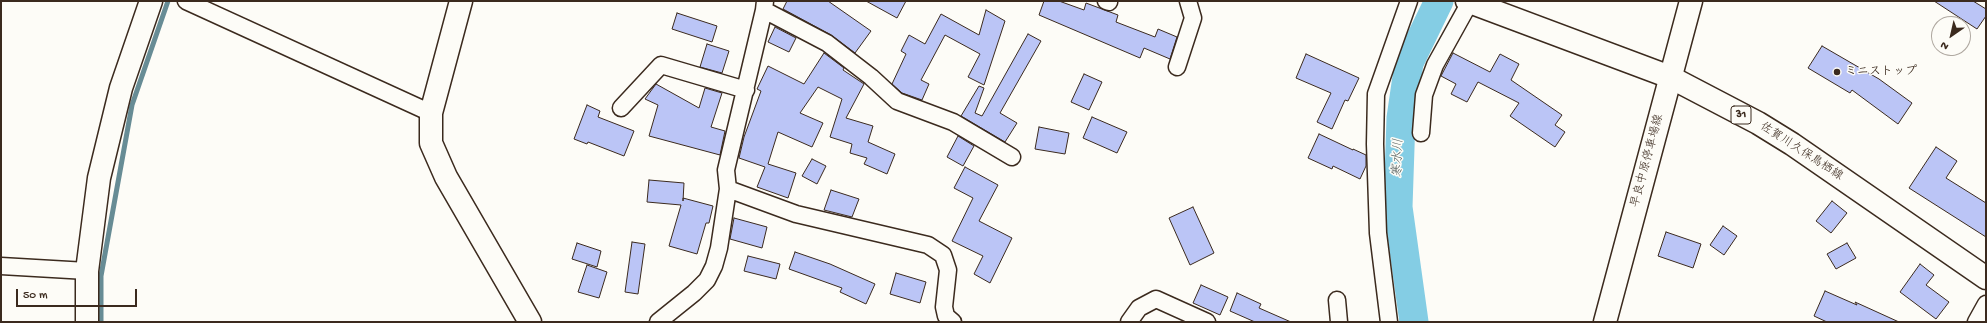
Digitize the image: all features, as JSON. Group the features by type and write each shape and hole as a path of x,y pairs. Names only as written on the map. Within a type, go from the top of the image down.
{"main road":[{"path":"86,322 87,271 98,178 122,88 151,1"},
{"path":"461,1 431,113 431,144 446,177 530,322"},
{"name":"早良中原停車場線","path":"1605,322 1691,1"},
{"name":"佐賀川久保鳥栖線","path":"1469,2 1670,77 1758,123 1792,144 1986,278"}],"street":[{"path":"186,1 431,113"},
{"path":"1177,67 1193,18 1188,1"},
{"path":"1389,322 1378,233 1375,144 1376,94 1409,1"},
{"path":"1421,133 1424,95 1435,65 1469,2"},
{"path":"658,322 694,293 707,280 714,266 719,248 728,189 726,170 765,6 827,42 871,77 897,101 953,122 1012,157"},
{"path":"621,108 661,65 746,90"},
{"path":"728,189 796,214 928,245 943,255 948,270 944,307 946,316 953,322"},
{"path":"1,266 87,271"},
{"path":"1129,322 1140,308 1156,299 1207,322"},
{"path":"1337,300 1339,322"},
{"path":"1976,322 1986,304"}],"building":[{"path":"787,1 828,1 871,31 855,53 831,35 783,9"},
{"path":"866,1 906,1 897,18"},
{"path":"1044,1 1059,1 1084,10 1086,3 1118,15 1116,22 1155,37 1158,29 1177,37 1170,59 1144,48 1140,58 1039,15"},
{"path":"1934,1 1973,1 1986,9 1986,16 1977,29 1971,25 1971,16 1957,16"},
{"path":"986,10 1005,21 984,85 968,77 980,54 945,35 921,80 929,84 922,100 902,93 892,84 906,54 901,51 909,35 925,44 941,14 979,35"},
{"path":"677,13 717,26 712,42 672,29"},
{"path":"775,27 796,38 789,52 768,42"},
{"path":"1028,34 1041,41 1000,113 1017,123 1005,142 961,116 979,86 984,88 975,113 982,116"},
{"path":"707,44 729,51 722,73 700,67"},
{"path":"1822,46 1879,79 1912,103 1898,124 1852,90 1850,93 1808,68"},
{"path":"824,53 844,68 843,70 864,84 846,118 873,126 868,142 895,154 887,174 864,164 867,158 850,153 852,144 830,137 842,99 818,87 800,113 823,123 812,147 778,132 768,164 796,173 788,198 757,187 765,167 739,158 744,137 761,91 757,89 768,66 804,84"},
{"path":"1453,53 1490,72 1500,54 1519,64 1511,80 1562,115 1555,125 1565,132 1555,147 1510,116 1519,103 1478,82 1467,102 1451,94 1456,84 1441,76"},
{"path":"1306,54 1359,78 1348,101 1345,100 1332,129 1317,122 1331,93 1296,78"},
{"path":"1084,74 1102,82 1089,110 1071,102"},
{"path":"656,84 699,108 705,88 722,93 711,127 725,131 720,155 649,136 658,105 645,99"},
{"path":"587,105 600,111 598,117 634,131 624,156 588,142 587,144 574,139"},
{"path":"1092,117 1127,132 1117,153 1083,138"},
{"path":"1039,127 1069,133 1065,154 1035,149"},
{"path":"1319,134 1366,155 1366,166 1360,179 1333,166 1332,169 1308,158"},
{"path":"958,136 974,146 963,166 947,157"},
{"path":"1936,147 1957,161 1946,178 1986,203 1986,237 1909,188"},
{"path":"812,159 826,166 817,184 802,176"},
{"path":"965,167 998,185 979,221 1012,238 990,283 974,274 983,256 952,241 973,198 954,188"},
{"path":"649,180 684,183 683,198 713,206 709,223 706,223 697,254 669,246 681,205 647,202"},
{"path":"831,190 859,199 852,217 824,210"},
{"path":"1832,201 1847,213 1831,233 1816,221"},
{"path":"1193,207 1214,253 1190,265 1169,218"},
{"path":"734,218 767,227 762,248 730,239"},
{"path":"1723,226 1737,236 1724,255 1710,245"},
{"path":"1666,232 1701,244 1693,268 1658,256"},
{"path":"632,242 645,244 638,294 625,292"},
{"path":"577,243 601,251 597,267 572,259"},
{"path":"1847,243 1856,258 1836,269 1827,254"},
{"path":"795,252 830,264 875,284 866,304 840,292 842,288 789,269"},
{"path":"748,256 780,264 776,279 744,271"},
{"path":"1920,264 1934,275 1926,285 1949,302 1936,319 1900,292"},
{"path":"587,265 607,272 599,298 578,292"},
{"path":"896,273 926,282 920,303 890,294"},
{"path":"1201,285 1228,297 1220,315 1193,303"},
{"path":"1825,291 1857,305 1855,302 1899,322 1827,322 1814,316"},
{"path":"1237,293 1261,304 1259,308 1291,322 1255,322 1230,311"}],"waterway":[{"path":"101,322 101,276 132,105 168,1"},
{"name":"寒水川","path":"1414,322 1398,207 1401,118 1409,63 1439,1"}],"place":[{"name":"ミニストップ","path":"1837,72"}]}
